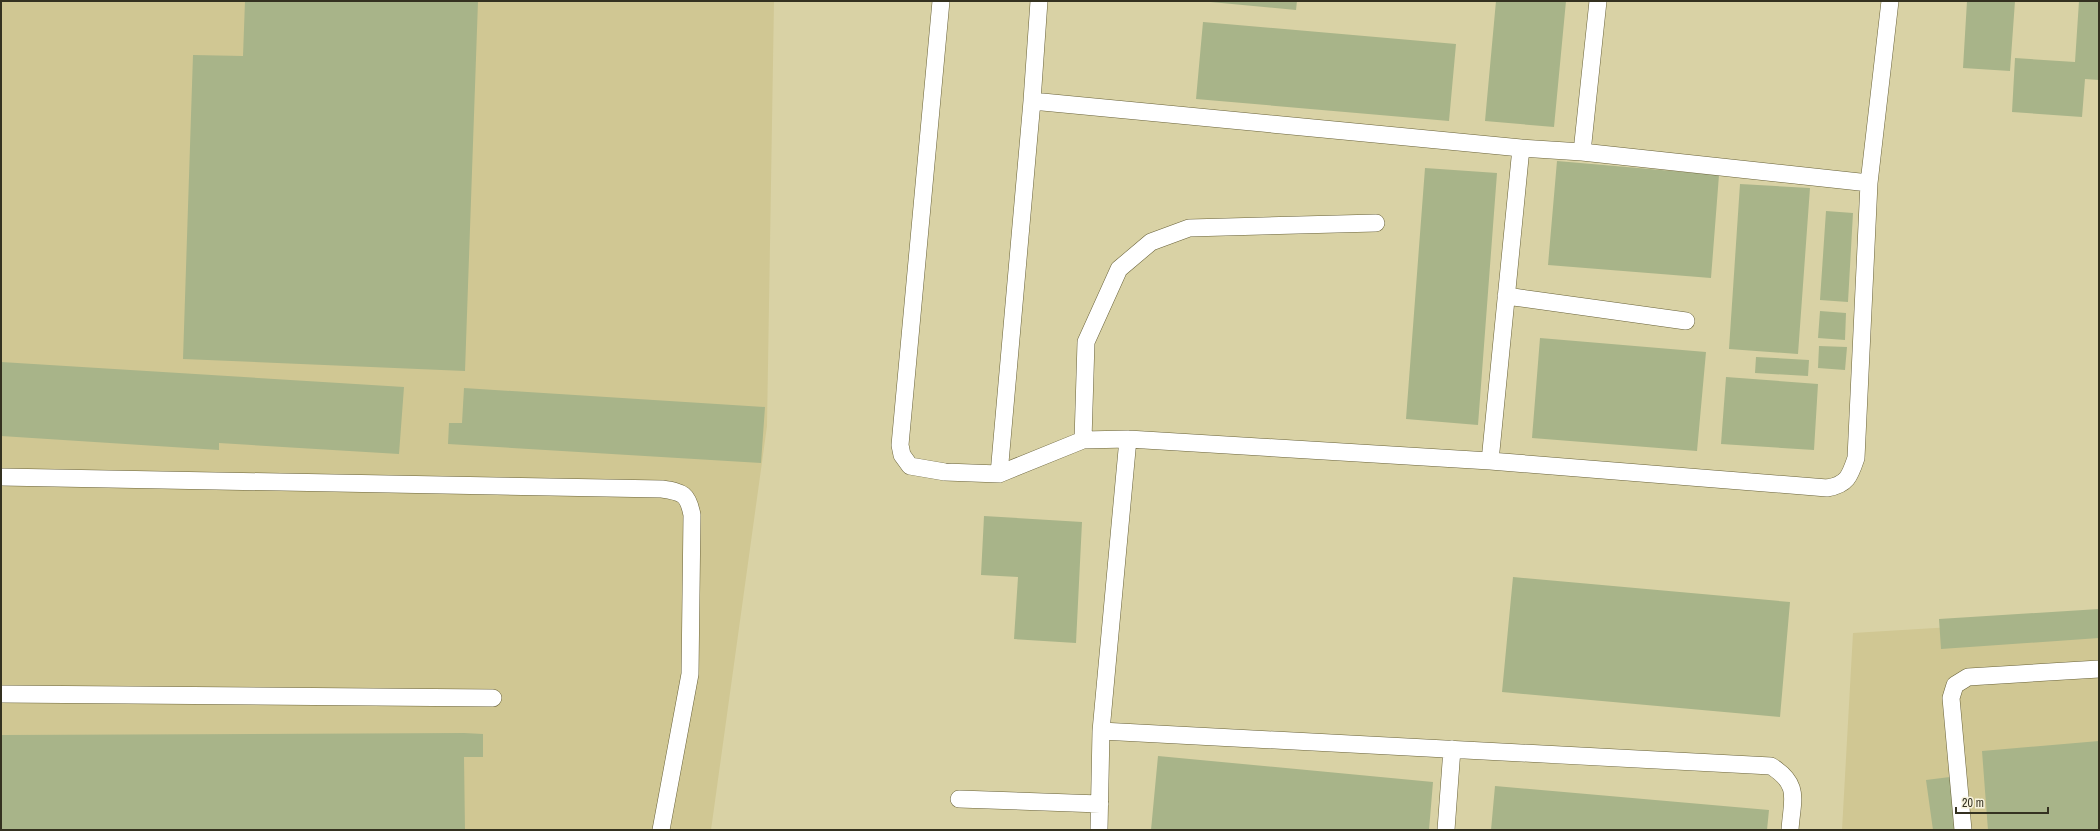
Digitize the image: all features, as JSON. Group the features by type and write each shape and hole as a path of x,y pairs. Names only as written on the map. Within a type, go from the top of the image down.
{"lane":[{"path":"942,1 901,451 910,466 920,469 945,472 999,474 1083,440 1128,439 1490,461 1827,488 1837,486 1848,479 1856,458 1869,183 1890,1"},
{"path":"999,474 1032,101 1039,1"},
{"path":"1582,152 1598,1"},
{"path":"1032,101 1521,148 1582,152 1869,183"},
{"path":"1490,461 1521,148"},
{"path":"1083,440 1086,342 1119,269 1152,242 1189,228 1376,224"},
{"path":"1506,296 1686,321"},
{"path":"1099,830 1101,731 1128,439"},
{"path":"1,476 662,489 685,496 690,501 692,515 690,674 661,830"},
{"path":"1963,830 1951,698 1955,685 1968,677 2099,669"},
{"path":"1,694 493,698"},
{"path":"1101,731 1771,766 1784,774 1791,783 1792,793 1790,830"},
{"path":"1446,830 1452,749"},
{"path":"959,800 1100,804"}],"shaded area":[{"path":"1,1 774,1 767,426 711,830 1,830"},
{"path":"2099,618 2099,830 1842,830 1853,633"}],"building":[{"path":"245,1 478,1 465,371 183,359 193,55 243,56"},
{"path":"1200,1 1297,1 1296,10"},
{"path":"1496,1 1566,1 1554,127 1485,121"},
{"path":"1967,1 2015,1 2010,71 1963,68"},
{"path":"2079,1 2099,1 2099,80 2085,79 2082,117 2012,112 2015,58 2075,62"},
{"path":"1203,22 1456,44 1449,121 1196,99"},
{"path":"1557,161 1719,175 1711,278 1548,265"},
{"path":"1425,168 1497,173 1478,425 1406,419"},
{"path":"1740,184 1810,188 1798,354 1729,349"},
{"path":"1826,211 1853,213 1848,302 1820,300"},
{"path":"1820,311 1846,313 1845,340 1818,338"},
{"path":"1540,338 1706,352 1697,451 1532,438"},
{"path":"1819,346 1847,347 1845,370 1818,368"},
{"path":"1756,357 1809,360 1808,376 1755,373"},
{"path":"1,362 404,387 399,454 219,443 219,450 1,436"},
{"path":"1726,377 1818,384 1814,450 1721,444"},
{"path":"464,388 765,407 761,463 448,444 449,423 462,423"},
{"path":"984,516 1082,522 1076,643 1014,639 1018,577 981,575"},
{"path":"1513,577 1790,602 1780,717 1502,692"},
{"path":"2099,609 2099,638 1941,649 1939,619"},
{"path":"483,734 483,757 464,757 465,830 1,830 1,735"},
{"path":"2099,741 2099,830 1988,830 1982,751"},
{"path":"1158,756 1433,782 1429,830 1151,830"},
{"path":"1950,777 1957,830 1933,830 1926,780"},
{"path":"1495,786 1769,810 1767,830 1491,830"}]}
